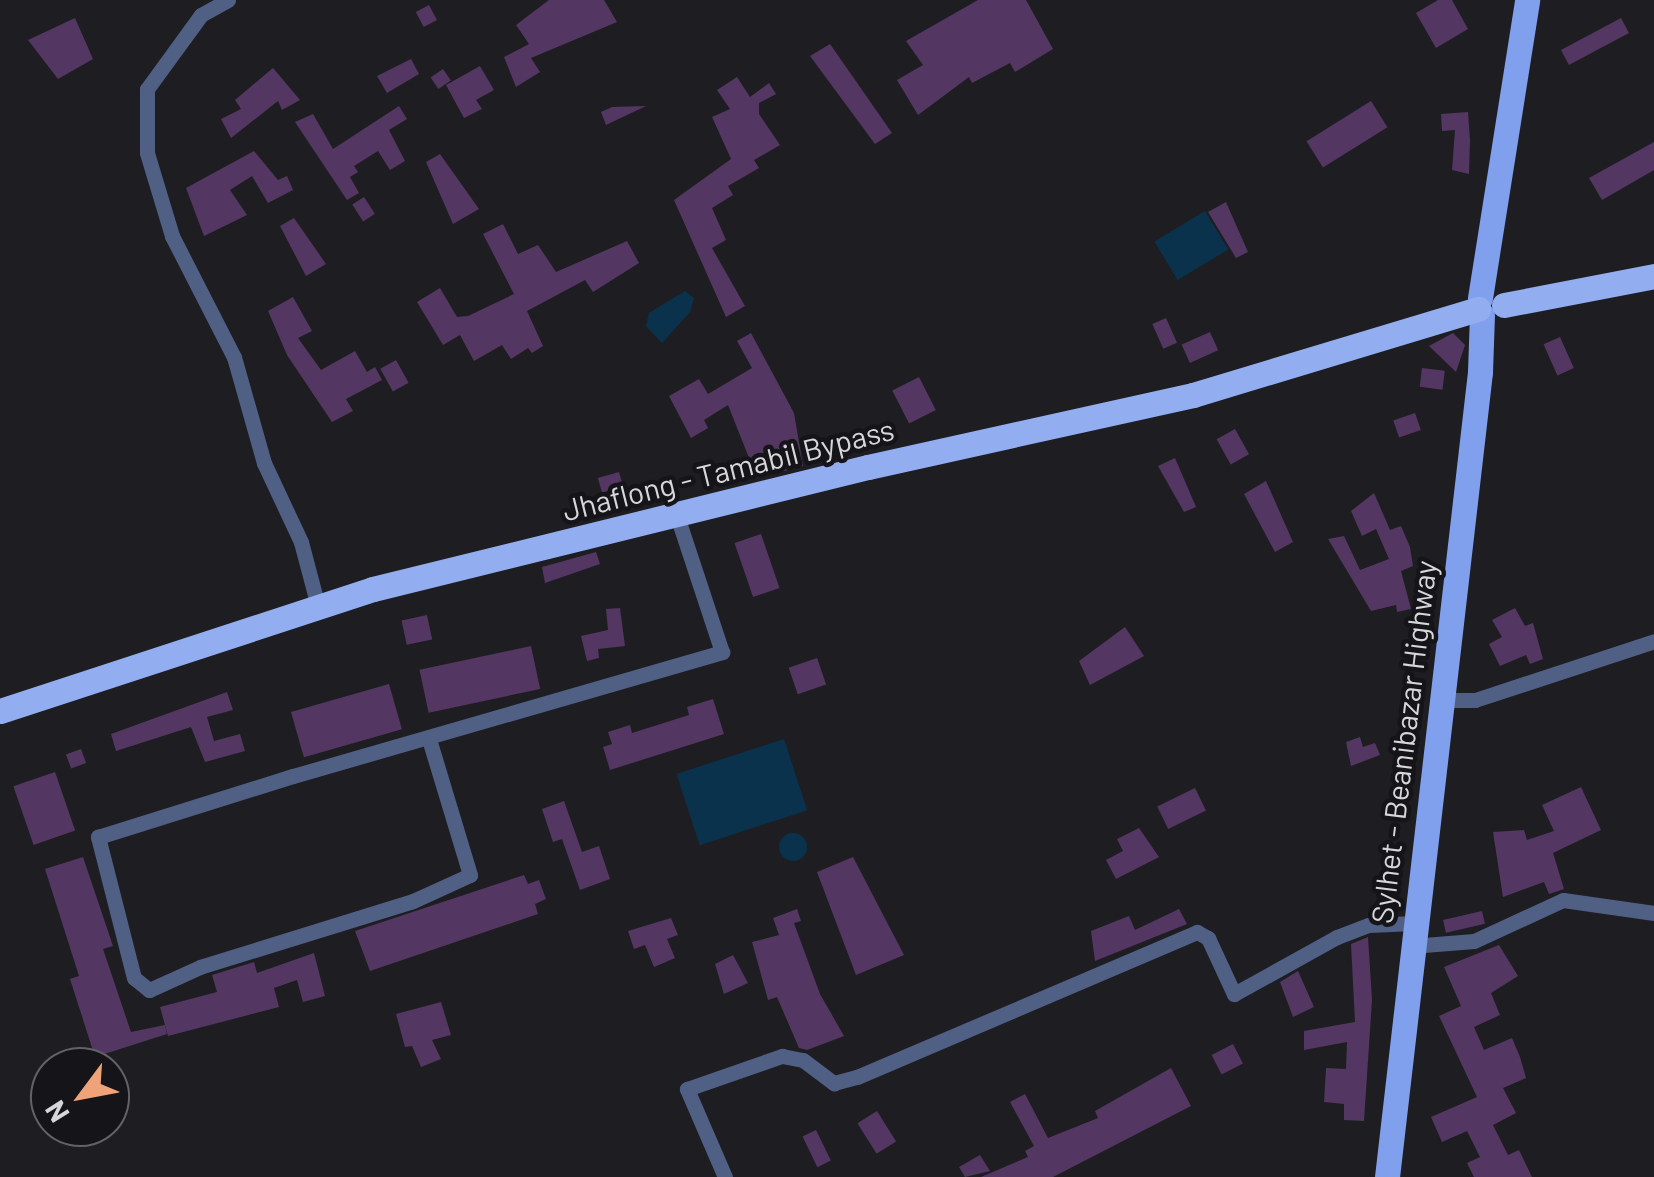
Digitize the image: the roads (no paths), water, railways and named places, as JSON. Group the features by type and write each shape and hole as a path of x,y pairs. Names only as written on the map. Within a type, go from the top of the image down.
{"highway":[{"name":"Jhaflong - Tamabil Bypass","path":"0,711 374,590 1193,395 1489,307 1654,276"}],"main road":[{"path":"1489,307 1528,0"},
{"path":"1489,307 1538,0"},
{"name":"Sylhet - Beanibazar Highway","path":"1387,1177 1451,700 1489,307"},
{"name":"Sylhet - Beanibazar Highway","path":"1398,1177 1419,934 1489,307"}],"street":[{"path":"228,0 201,16 147,89 148,153 172,236 234,357 264,463 301,542 318,610"},
{"path":"429,739 470,876 149,990 134,978 98,837 722,652 677,516"},
{"path":"1451,700 1475,700 1654,641"},
{"path":"724,1177 687,1090 782,1056 803,1060 834,1083 856,1077 1197,932 1208,938 1234,994 1337,937 1369,925 1474,941 1564,900 1654,913"}],"water":[{"path":"1205,211 1228,250 1178,280 1154,241"},
{"path":"685,291 694,298 690,312 662,343 646,326 649,313"},
{"path":"784,739 807,810 700,845 677,774"},
{"path":"793,833 803,837 807,847 803,857 793,861 783,857 779,847 783,837"}]}
